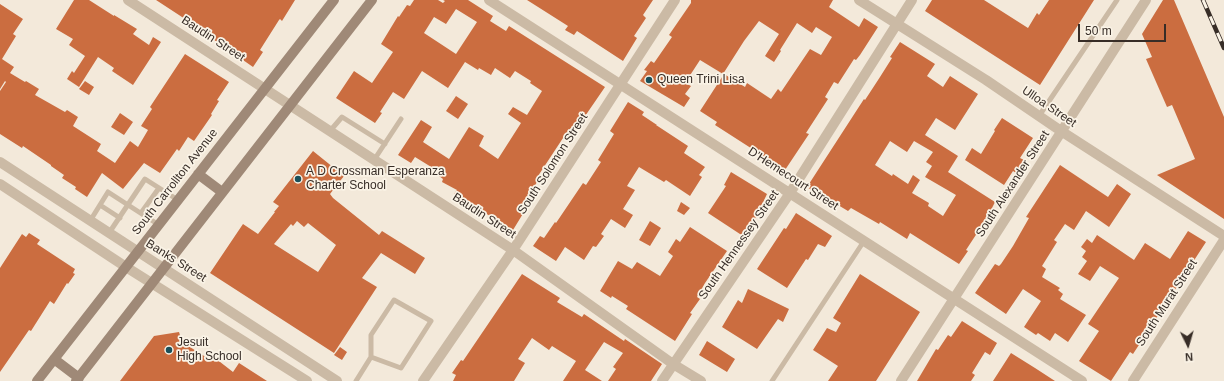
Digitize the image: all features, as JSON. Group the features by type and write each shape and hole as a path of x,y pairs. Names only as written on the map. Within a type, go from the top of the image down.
{"main road":[{"name":"South Carrollton Avenue","path":"37,381 334,0"},
{"path":"54,359 78,379 372,0"},
{"path":"198,174 222,192"}],"street":[{"name":"Baudin Street","path":"128,0 513,250 672,364 701,381"},
{"name":"D'Hemecourt Street","path":"489,0 1082,381"},
{"name":"South Solomon Street","path":"423,381 513,250 675,0"},
{"name":"Ulloa Street","path":"859,0 986,80 1061,131 1224,236"},
{"name":"South Hennessey Street","path":"662,381 672,364 790,193 912,0"},
{"name":"South Alexander Street","path":"901,381 1146,0"},
{"name":"Banks Street","path":"0,162 337,381"},
{"path":"0,184 152,284 307,381"},
{"name":"South Murat Street","path":"1133,381 1224,240"}],"lane":[{"path":"1039,116 1117,0"},
{"path":"330,131 342,117 385,144"},
{"path":"374,160 401,119"},
{"path":"109,234 145,179 178,200"},
{"path":"142,214 159,188"},
{"path":"90,221 108,192 159,225"},
{"path":"100,205 120,218"},
{"path":"772,381 864,241"},
{"path":"356,381 371,357 371,335 394,300 431,321 401,368 371,357"}],"path":[{"path":"156,246 166,252"}],"building":[{"path":"74,0 89,0 114,15 137,29 133,34 149,45 153,37 161,42 133,85 112,71 114,68 98,57 79,87 67,79 72,71 74,73 85,56 69,45 73,39 56,29"},
{"path":"156,0 295,0 282,21 280,19 279,20 260,50 263,52 253,67 207,35 208,34"},
{"path":"414,0 438,0 443,3 445,1 443,0 468,0 493,16 490,21 506,31 509,26 605,87 568,141 563,138 538,176 540,177 531,192 535,194 513,230 454,194 457,190 442,182 443,179 439,176 441,173 415,157 411,163 398,155 421,120 432,127 423,142 449,159 469,127 484,136 479,146 498,159 521,123 508,114 513,107 527,115 542,91 530,83 531,81 515,71 510,78 495,68 491,75 479,68 478,70 465,62 448,88 422,71 404,99 393,92 375,123 336,98 354,71 372,83 393,52 381,44 398,16 399,17 407,5 410,6","holes":["456,9 477,22 456,54 424,33 434,17 446,24"]},
{"path":"527,0 653,0 643,15 646,18 634,36 637,38 623,61 577,31 574,35 565,30 568,26"},
{"path":"691,0 833,0 829,7 859,27 864,18 878,27 860,55 856,60 854,59 838,84 834,82 825,97 828,99 806,133 809,134 785,170 715,125 717,122 700,111 724,74 745,87 747,83 771,99 778,89 781,92 810,49 821,55 832,37 816,27 812,33 797,23 774,62 765,56 779,34 759,21 723,74 700,60 685,83 691,86 685,94 690,98 684,107 640,81 647,71 644,70 651,61 654,63 672,37 669,35 691,3"},
{"path":"932,0 984,0 1028,28 1037,13 1039,15 1049,0 1094,0 1040,85 925,11"},
{"path":"1163,0 1174,0 1224,117 1224,219 1157,175 1195,159 1172,105 1167,107 1146,59 1152,57 1142,34"},
{"path":"0,4 23,19 13,34 16,36 2,59 14,67 10,73 39,89 35,95 65,112 67,110 78,117 73,126 101,144 97,151 115,163 130,141 138,147 148,130 141,126 152,109 150,107 185,54 229,82 217,100 219,101 211,114 212,115 194,141 188,137 179,151 177,149 160,173 144,163 123,189 102,173 87,197 75,189 76,187 62,178 64,175 51,165 23,146 22,148 0,134 0,91 6,82 5,81 0,89"},
{"path":"900,42 935,64 927,76 943,87 950,76 978,94 955,130 936,118 925,135 958,156 948,172 995,202 987,218 966,250 968,251 959,264 910,233 907,239 880,222 879,224 851,208 848,211 838,205 837,207 807,187 880,77 892,58 890,57","holes":["890,141 907,152 914,141 933,152 926,162 932,166 925,177 956,195 943,216 928,206 929,203 912,193 920,180 913,175 908,184 875,165"]},
{"path":"85,81 94,87 89,95 79,89"},
{"path":"456,96 468,104 458,119 446,111"},
{"path":"628,102 644,112 642,115 688,146 684,153 705,167 699,175 702,177 690,196 666,180 664,182 639,167 627,186 635,190 623,209 633,215 625,228 611,219 601,234 604,236 596,247 593,246 584,260 565,247 556,261 533,246 540,236 544,238 555,222 556,223 583,183 586,185 601,162 598,160 614,134 610,131"},
{"path":"120,113 133,122 124,135 111,127"},
{"path":"1002,118 1033,138 1020,158 1024,160 1016,173 1013,171 1004,185 965,160 972,148 981,154"},
{"path":"313,151 344,176 330,194 333,198 379,235 382,231 425,258 415,274 381,253 362,278 377,287 334,353 210,273 243,224 258,234 279,206 273,202","holes":["297,221 304,227 308,223 336,245 318,272 274,244 291,224 293,226"]},
{"path":"1060,165 1108,197 1117,184 1131,194 1109,227 1086,211 1074,230 1065,224 1054,240 1057,242 1042,266 1046,269 1042,277 1060,288 1058,290 1063,294 1060,299 1086,315 1068,342 1055,333 1050,341 1038,333 1036,335 1024,327 1041,301 1023,289 1006,314 975,293 995,264 999,266 1001,264 1013,246 1029,218 1026,217"},
{"path":"731,172 767,194 756,217 743,236 708,213 726,186 724,185"},
{"path":"681,202 690,208 684,215 677,211"},
{"path":"796,213 832,236 825,247 818,244 787,288 757,269 784,228 786,229"},
{"path":"650,221 661,228 650,246 639,240"},
{"path":"690,227 727,251 705,283 697,297 700,299 690,313 692,314 675,341 626,309 628,306 612,296 611,298 600,291 618,261 632,269 637,262 660,276 673,256 668,252 676,239 680,242"},
{"path":"1188,231 1206,242 1133,354 1130,352 1111,381 1079,361 1099,331 1088,324 1119,278 1100,266 1090,281 1078,274 1087,261 1082,257 1086,251 1081,247 1087,239 1092,243 1097,235 1134,260 1145,243 1170,259"},
{"path":"29,233 40,240 37,244 75,269 73,273 75,274 68,284 67,283 54,304 50,301 31,331 29,330 0,372 0,268 22,234 26,237"},
{"path":"522,274 560,298 557,302 582,317 584,314 662,364 651,381 608,381 616,369 613,367 623,353 604,342 585,370 602,381 563,381 576,361 552,346 549,350 532,338 518,359 525,363 514,381 453,381 456,375 452,373 461,360 463,361"},
{"path":"860,274 920,312 876,381 828,381 838,366 813,350 827,328 836,332 841,323 833,318"},
{"path":"748,289 789,309 783,322 778,319 757,349 722,327 738,300 742,303"},
{"path":"962,321 997,343 990,355 985,352 972,373 975,375 971,381 917,381 936,349 938,350 948,335 951,337"},
{"name":"Jesuit High School","path":"179,332 182,342 212,361 215,358 233,372 239,363 267,381 120,381 154,336"},
{"path":"707,341 735,359 727,372 699,355"},
{"path":"340,347 347,352 342,360 334,355"},
{"path":"1011,353 1035,368 1055,381 993,381"}],"railway":[{"path":"1203,0 1224,48"}],"place":[{"name":"Queen Trini Lisa","path":"649,80"},
{"name":"A D Crossman Esperanza Charter School","path":"298,179"},
{"name":"Jesuit High School","path":"169,350"}]}
